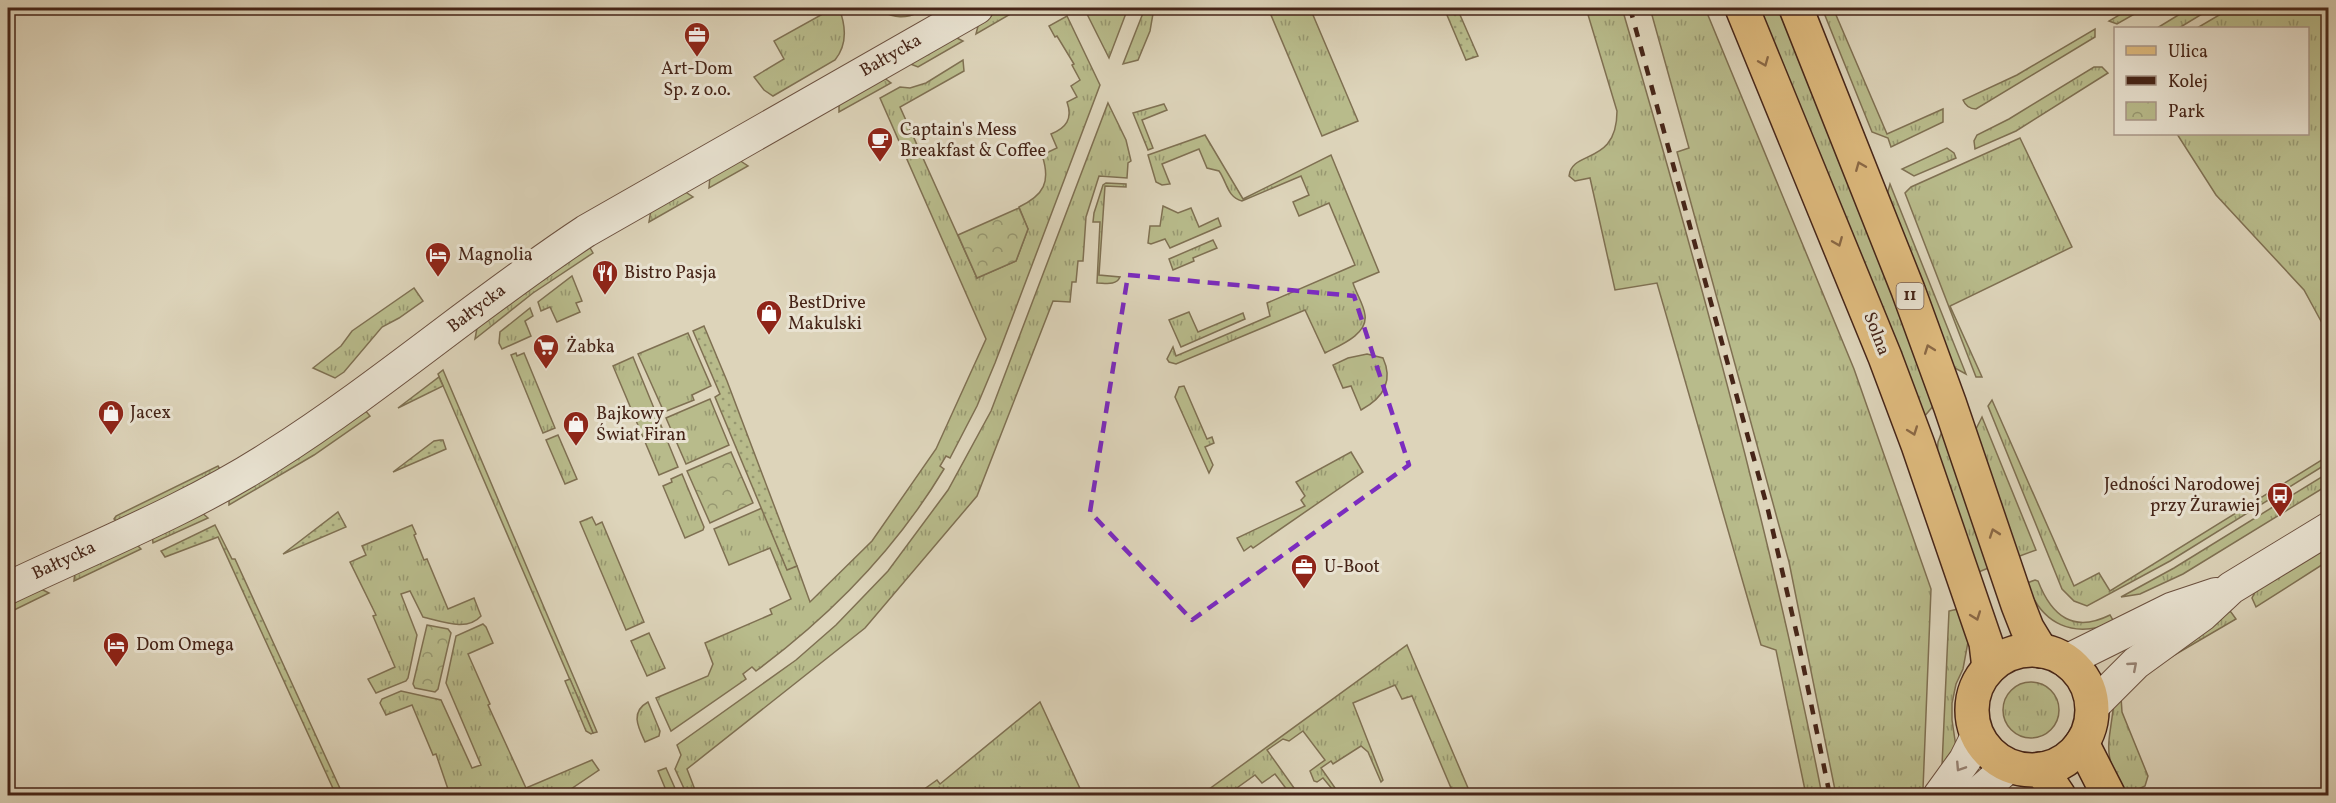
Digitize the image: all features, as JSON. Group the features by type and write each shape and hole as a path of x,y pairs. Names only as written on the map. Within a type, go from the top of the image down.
{"main road":[{"name":"Solna","path":"1742,8 1901,400 1986,644 1989,668"},
{"name":"11","path":"1796,8 1908,290 2027,628 2053,656 2076,670 2084,681 2092,707"},
{"path":"2053,656 2013,653 2000,659 1989,668 1977,686 1973,700 1973,722 1977,736 1993,756 2009,766 2050,782 2082,743 2091,722 2092,707"},
{"path":"2082,743 2109,795"}],"street":[{"name":"Bałtycka","path":"8,588 208,493 269,458 325,422 541,261 586,231 977,8"},
{"path":"2092,707 2136,663 2193,622 2231,588 2328,529"},
{"path":"2053,656 2231,588"},
{"path":"1939,795 1965,760 1977,736"},
{"path":"1976,795 2009,766"}],"highlighted area":[{"path":"1128,275 1354,296 1409,465 1192,620 1090,512"}],"green space":[{"path":"816,8 839,8 843,21 842,48 835,60 773,96 764,90 754,77 784,59 774,41 821,15"},
{"path":"888,8 916,8 919,12 900,17 881,11"},
{"path":"1003,8 1021,8 976,34 979,22"},
{"path":"1084,8 1128,8 1109,58"},
{"path":"1145,8 1154,8 1150,31 1138,60 1123,64"},
{"path":"1268,8 1310,8 1358,121 1322,136"},
{"path":"1444,8 1457,8 1478,56 1466,60"},
{"path":"1586,8 1622,8 1705,301 1756,498 1802,696 1822,795 1806,795 1776,650 1761,645 1657,283 1615,290 1590,178 1575,181 1569,176 1572,168 1578,162 1603,149 1610,141 1615,128 1617,111"},
{"path":"1650,8 1705,8 1854,369 1931,589 1923,789 1917,795 1836,795 1789,562 1677,152 1689,148"},
{"path":"1757,8 1780,8 1872,237 1934,405 1923,418"},
{"path":"1822,8 1833,8 1887,134 1943,109 1943,122 1891,147 1888,138 1872,132"},
{"path":"2119,8 2145,8 2117,24 2109,21 2121,14"},
{"path":"2200,8 2212,8 2181,27 2159,27 2180,14"},
{"path":"2231,8 2328,8 2328,334 2304,290 2216,195 2178,135 2309,135 2309,27 2199,27"},
{"path":"1067,16 1100,85 995,363 977,406 950,458 946,456 940,466 944,469 905,527 883,554 835,604 756,671 752,667 743,674 746,679 671,731 656,698 708,676 713,664 705,643 772,614 770,609 791,599 770,548 729,565 714,529 762,508 787,569 797,566 810,602 872,541 936,449 986,339 880,98 900,87 910,88 926,83 963,60 964,71 900,107 977,278 1016,261 1028,229 1019,207 1034,198 1043,187 1046,173 1042,155 1057,148 1051,134 1061,129 1067,122 1069,108 1067,102 1077,97 1071,86 1080,80 1072,65 1074,64 1049,26"},
{"path":"2095,29 2095,37 1976,109 1968,107 1964,102 1963,100 2017,75"},
{"path":"953,36 963,41 918,67 908,63"},
{"path":"2094,67 2102,67 2108,73 2016,131 1975,149 1974,141 1977,135 2009,119"},
{"path":"883,77 891,83 839,112 839,102"},
{"path":"1108,103 1126,140 1131,161 1128,163 1127,178 1099,176 1086,217 1083,261 1078,261 1076,282 1072,282 1070,302 1053,301 977,496 865,628 687,769 697,795 687,795 675,769 681,755 677,745 796,660 836,625 888,571 948,490 991,411"},
{"path":"1164,104 1167,110 1142,120 1153,148 1148,150 1133,113"},
{"path":"1205,135 1243,199 1331,155 1379,272 1353,283 1363,307 1365,322 1351,339 1325,353 1305,310 1176,364 1169,362 1167,359 1173,347 1176,356 1270,316 1267,303 1355,265 1329,203 1299,216 1293,202 1309,195 1301,176 1242,201 1230,193 1219,171 1207,168 1199,149 1162,164 1170,184 1162,185 1156,182 1148,155"},
{"path":"2020,138 2072,247 1950,306 1982,377 1976,377 1905,193 1911,187"},
{"path":"1947,148 1954,153 1956,158 1914,176 1902,169"},
{"path":"739,160 748,166 709,188 710,176"},
{"path":"1106,183 1126,184 1126,187 1105,186 1099,275 1120,277 1113,283 1097,283 1100,222 1093,222 1103,185"},
{"path":"1890,184 1966,374 1951,366 1887,195"},
{"path":"684,191 693,197 649,222 651,210"},
{"path":"1163,206 1178,213 1191,208 1199,227 1218,218 1221,226 1170,248 1165,239 1148,243 1150,226 1160,226"},
{"path":"1019,208 1028,229 1016,261 977,278 958,235"},
{"path":"1213,240 1217,248 1173,270 1169,259"},
{"path":"589,246 593,253 533,293 475,339 477,328"},
{"path":"572,276 582,301 576,303 580,312 557,322 550,307 541,311 538,302"},
{"path":"414,288 423,301 382,327 344,372 335,378 313,368 341,346 352,331"},
{"path":"530,308 533,316 525,321 531,336 502,349 499,343 500,332"},
{"path":"1189,312 1198,332 1243,313 1245,319 1181,347 1169,320"},
{"path":"704,326 797,566 787,570 715,397 720,394 693,331"},
{"path":"688,333 711,386 692,395 694,400 664,412 638,354"},
{"path":"516,353 517,356 524,353 555,428 543,433 511,355"},
{"path":"1367,354 1383,358 1387,382 1381,395 1361,410 1351,386 1343,388 1333,365 1348,358"},
{"path":"633,357 678,467 659,475 613,366"},
{"path":"443,370 597,732 593,733 438,374"},
{"path":"439,377 443,386 398,408"},
{"path":"1184,386 1207,439 1212,437 1214,443 1205,447 1213,465 1209,473 1175,397 1179,387"},
{"path":"710,399 729,445 686,464 666,418"},
{"path":"1992,400 2074,586 2099,573 2110,591 2328,456 2328,463 2170,561 2087,606 2074,601 2062,589 1988,406"},
{"path":"364,409 370,416 314,455 229,505 229,497"},
{"path":"1982,417 2036,550 2017,557 1974,433"},
{"path":"1943,429 1991,567 1976,573 1937,457 1938,442"},
{"path":"558,435 577,479 565,484 546,440"},
{"path":"443,440 446,449 393,472 434,441"},
{"path":"731,452 753,503 710,523 687,471"},
{"path":"1351,452 1363,472 1253,548 1251,546 1244,551 1237,538 1305,506 1301,500 1305,496 1296,482"},
{"path":"218,466 221,471 117,522 114,519 116,516"},
{"path":"2328,473 2328,485 2183,574 2140,594 2121,597 2174,568"},
{"path":"682,474 704,527 703,530 685,538 663,486"},
{"path":"200,511 208,518 153,543 152,534"},
{"path":"338,512 346,527 283,554"},
{"path":"592,517 596,525 602,522 644,622 626,630 580,522"},
{"path":"215,525 232,559 235,559 343,795 336,795 218,537 165,557 161,551"},
{"path":"412,525 424,560 427,559 448,609 474,598 481,616 475,621 461,624 423,617 410,591 401,594 417,635 408,678 406,681 376,693 368,679 395,667 373,616 376,615 350,562 366,555 362,546"},
{"path":"137,545 141,549 74,581 75,571"},
{"path":"2328,550 2328,561 2256,607 2252,598 2255,592 2310,556"},
{"path":"2038,581 2050,604 2066,618 2075,622 2086,622 2110,615 2114,622 2086,629 2061,625 2041,609 2033,597 2027,583"},
{"path":"39,588 49,593 8,613 8,602"},
{"path":"1958,609 1968,642 1963,669 1956,684 1952,703 1956,747 1942,766 1949,611"},
{"path":"2226,610 2231,612 2236,619 2159,664"},
{"path":"483,624 493,643 468,654 490,704 488,705 526,788 592,760 599,770 562,795 450,795 436,754 433,755 412,705 386,715 380,703 382,699 401,691 441,700 472,768 481,765 446,683 456,636"},
{"path":"427,625 448,629 451,633 438,689 435,692 415,688 413,684"},
{"path":"649,633 665,668 647,676 631,641"},
{"path":"1407,645 1471,795 1454,795 1412,696 1402,699 1395,685 1353,703 1383,780 1381,782 1368,752 1361,746 1333,764 1331,761 1321,768 1340,795 1337,795 1323,778 1317,782 1314,781 1310,771 1325,760 1303,731 1289,741 1283,739 1267,750 1299,795 1291,795 1275,774 1262,783 1255,775 1227,795 1201,795"},
{"path":"570,679 593,733 591,734 586,731 565,681"},
{"path":"2031,682 2051,690 2059,710 2051,730 2031,738 2011,730 2003,710 2011,690"},
{"path":"2121,697 2122,712 2148,776 2145,786 2126,795 2113,769 2109,750 2114,702"},
{"path":"648,702 660,731 659,736 645,742 638,725 637,715 642,706"},
{"path":"1040,702 1083,795 916,795 937,780 940,784"},
{"path":"666,768 678,795 668,795 658,771"}],"railway":[{"path":"1630,8 1768,510 1797,635 1830,796"}],"place":[{"name":"Art-Dom Sp. z o.o.","path":"697,58"},
{"name":"Captain's Mess Breakfast & Coffee","path":"880,163"},
{"name":"Magnolia","path":"438,278"},
{"name":"Bistro Pasja","path":"605,296"},
{"name":"BestDrive Makulski","path":"769,336"},
{"name":"Żabka","path":"546,370"},
{"name":"Jacex","path":"111,436"},
{"name":"Bajkowy Świat Firan","path":"576,447"},
{"name":"Jedności Narodowej przy Żurawiej","path":"2280,518"},
{"name":"U-Boot","path":"1304,590"},
{"name":"Dom Omega","path":"116,668"}]}
